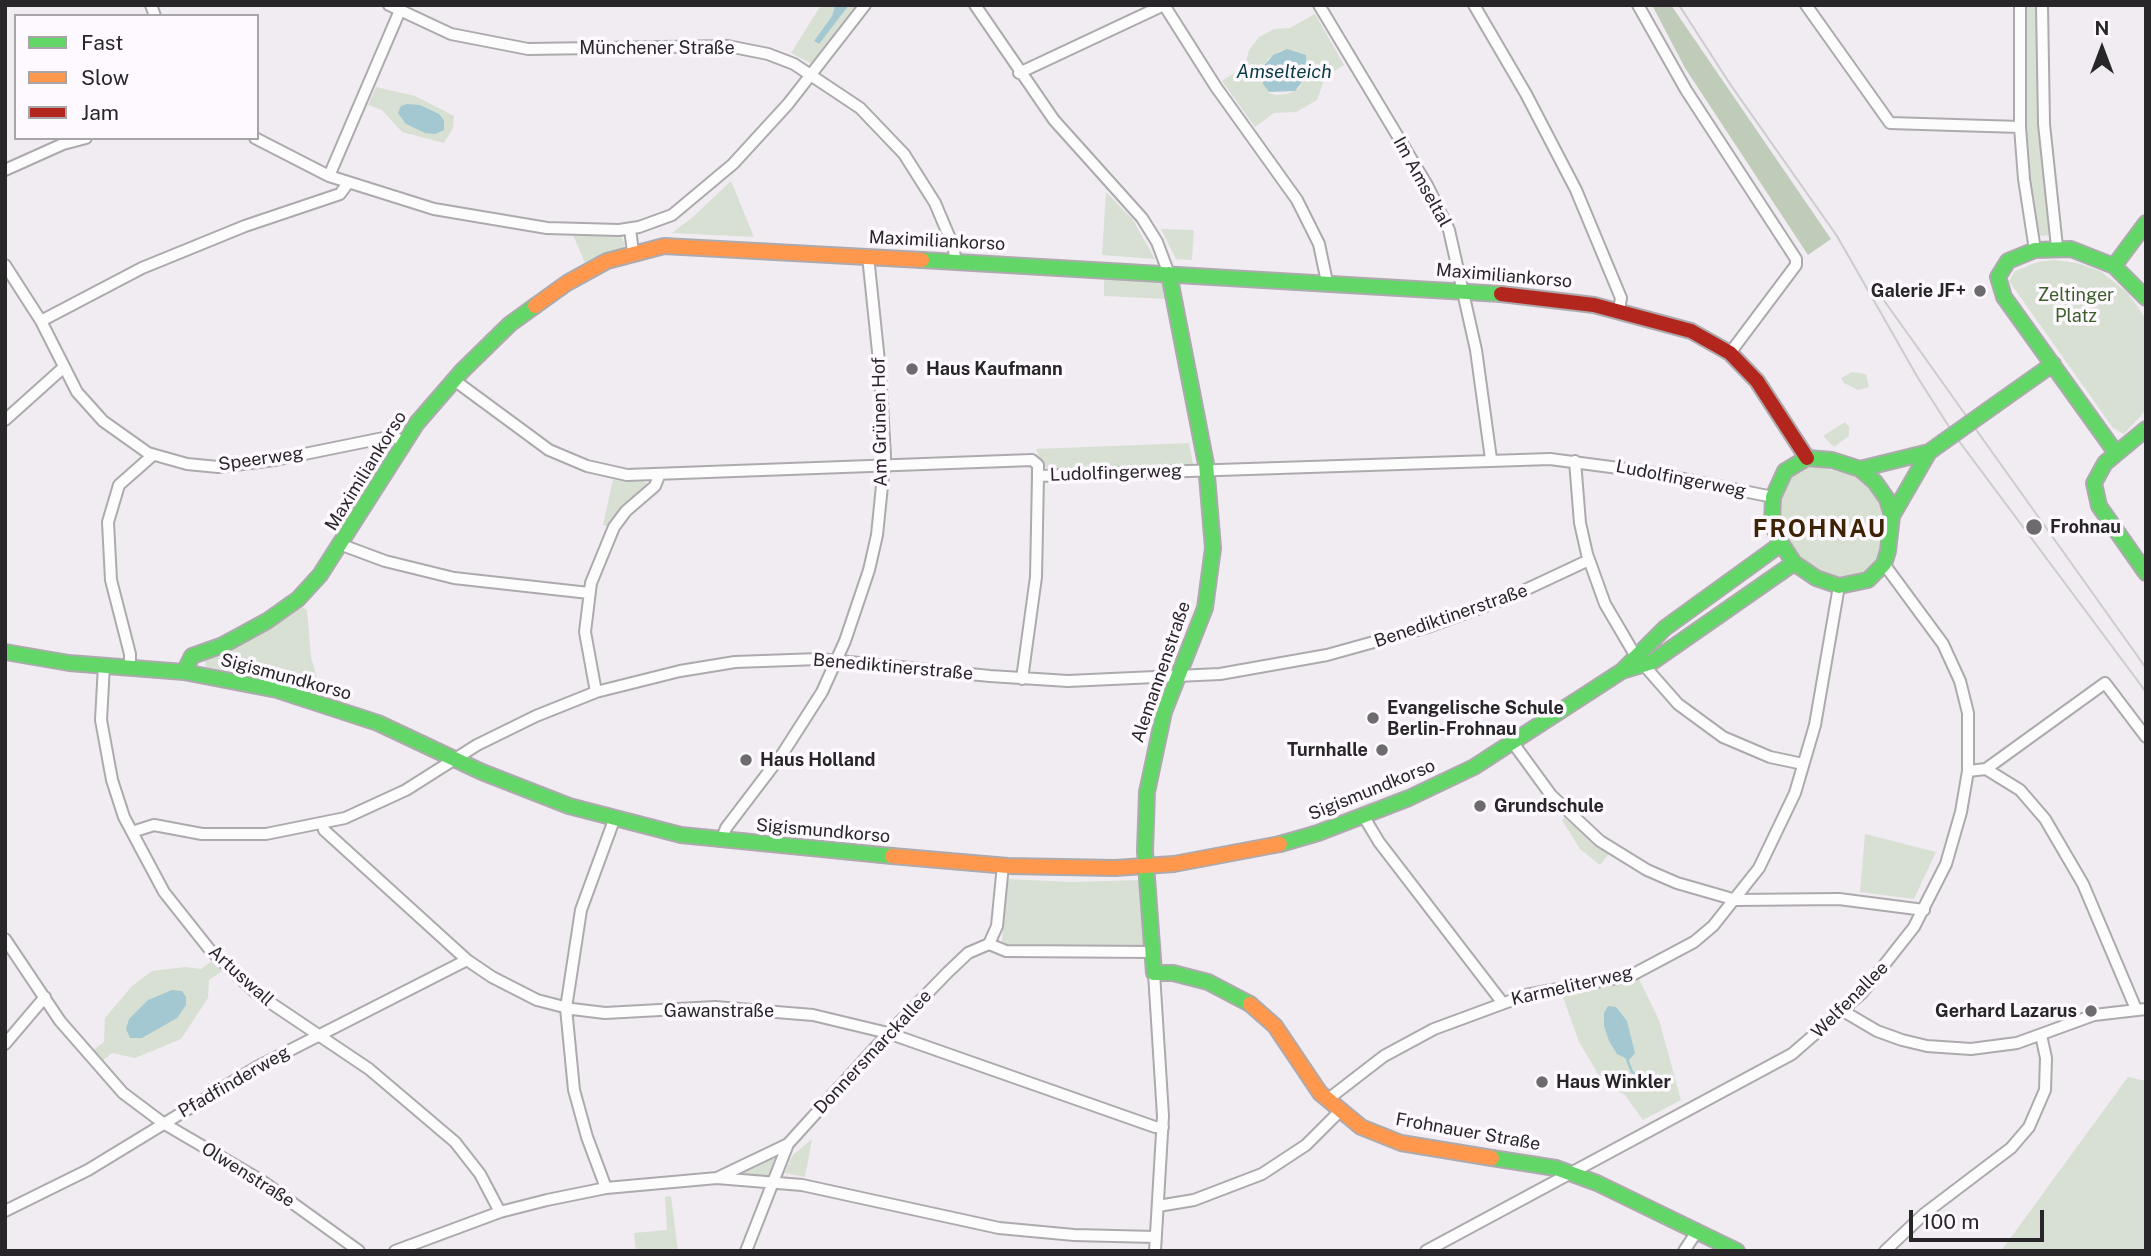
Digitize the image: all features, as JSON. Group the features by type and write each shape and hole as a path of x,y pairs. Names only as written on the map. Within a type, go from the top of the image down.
{"street":[{"name":"Münchener Straße","path":"389,5 401,8 451,34 517,47 727,46 768,54 812,74 860,108 904,155 935,203 954,248 955,261"},
{"path":"259,140 348,183 390,198 472,218 557,229 634,228 662,233 690,202 733,164 812,74 865,5"},
{"name":"Alemannenstraße","path":"975,5 1019,73 1054,120 1142,218 1157,242 1169,274 1190,371 1207,470 1212,527 1211,567 1199,626 1164,712 1150,771 1145,820 1163,1127 1155,1251"},
{"path":"1019,73 1164,5 1216,87 1297,200 1319,244 1327,282"},
{"name":"Im Amseltal","path":"1319,5 1436,202 1451,238 1482,388 1491,459"},
{"path":"1474,5 1526,94 1576,190 1617,287 1619,310"},
{"path":"1638,5 1681,82 1796,259 1796,265 1730,353"},
{"path":"1806,5 1890,123 2020,127"},
{"path":"2020,5 2020,127 2024,179 2035,250"},
{"path":"2042,5 2044,124 2057,247"},
{"path":"330,176 401,8"},
{"path":"5,170 80,140"},
{"path":"41,321 142,268 245,226 340,194 348,183"},
{"path":"2115,266 2146,223"},
{"path":"633,252 634,228"},
{"name":"Maximiliankorso","path":"184,672 192,656 238,638 298,599 342,545 403,442 454,380 510,324 588,271 633,252 662,233 868,256 1463,290 1531,296 1619,310 1691,331 1730,353 1768,397 1807,458"},
{"path":"2116,453 1998,284 2003,265 2035,250 2057,247 2086,252 2115,266 2146,298"},
{"name":"Am Grünen Hof","path":"721,841 726,828 803,723 838,659 869,570 877,535 884,465 880,371 868,256"},
{"name":"Speerweg","path":"5,265 41,321 77,392 103,421 153,455 204,466 240,466 393,436 403,442"},
{"path":"1860,469 1929,452 2053,364"},
{"path":"5,420 63,368"},
{"name":"Ludolfingerweg","path":"454,380 534,441 560,456 604,471 659,475 1032,460 1038,465 1038,476 1491,459 1576,461 1688,478 1773,497"},
{"path":"2146,429 2116,453 2094,483 2096,500 2146,573"},
{"path":"1892,516 1884,493 1860,469 1844,463 1807,458 1785,471 1773,497 1772,523 1781,544 1794,563 1816,578 1839,586 1868,580 1884,564 1892,516 1929,452"},
{"path":"130,666 130,654 111,580 108,522 119,485 134,468 153,455"},
{"path":"1576,461 1580,523 1589,560 1605,604 1639,660 1678,704 1723,737 1770,757 1803,764"},
{"path":"596,692 586,640 589,593 598,561 614,527 626,511 655,486 659,475"},
{"path":"1022,679 1036,577 1038,476"},
{"name":"Sigismundkorso","path":"1639,660 1665,628 1781,544"},
{"path":"342,545 385,561 454,578 589,593"},
{"name":"Benediktinerstraße","path":"132,832 154,825 202,834 254,835 323,825 397,795 520,723 596,692 664,674 735,662 838,659 1022,679 1177,678 1266,667 1365,646 1428,627 1510,597 1589,560"},
{"name":"Sigismundkorso","path":"5,652 60,662 184,672 312,700 379,723 529,792 614,820 721,841 1003,866 1064,869 1146,867 1261,849 1364,817 1437,786 1513,743 1639,660 1674,648 1794,563"},
{"name":"Welfenallee","path":"1426,1251 1792,1054 1843,1011 1895,954 1924,910 1946,864 1961,812 1968,771 1968,713 1961,681 1943,644 1884,564"},
{"name":"Karmeliterweg","path":"1327,1100 1384,1056 1434,1029 1502,1002 1558,987 1632,975 1657,964 1694,942 1736,900 1759,868 1780,828 1803,764 1825,675 1839,586"},
{"name":"Artuswall","path":"104,665 103,739 115,790 132,832 164,892 210,950 256,993 369,1069 455,1142 480,1174 500,1212"},
{"path":"1968,771 1986,769 2105,683 2146,737"},
{"path":"1513,743 1551,795 1600,841 1647,870 1706,893 1736,900 1839,899 1924,910"},
{"path":"1843,1011 1877,1031 1927,1046 1990,1048 2041,1035 2094,1015 2141,1009 2083,884 2045,820 2020,790 1986,769"},
{"path":"1364,817 1379,842 1502,1002"},
{"path":"606,1188 587,1137 574,1090 566,1008 581,910 614,820"},
{"name":"Gawanstraße","path":"323,825 326,832 467,960 516,990 566,1008 605,1013 715,1007 783,1010 850,1022 1155,1127 1163,1127"},
{"path":"1003,866 997,926 989,944 1006,951 1153,952"},
{"name":"Olwenstraße","path":"5,939 61,1021 106,1076 163,1123 262,1181 359,1251"},
{"name":"Donnersmarckallee","path":"746,1251 788,1144 888,1033 968,953 989,944"},
{"name":"Pfadfinderweg","path":"5,1211 88,1170 234,1079 467,960"},
{"name":"Frohnauer Straße","path":"1154,973 1173,973 1208,982 1250,1004 1275,1026 1311,1082 1327,1100 1361,1127 1401,1143 1524,1161 1571,1173 1737,1251"},
{"path":"5,1044 45,996"},
{"path":"1885,1251 1932,1208 2011,1148 2029,1127 2045,1090 2046,1058 2041,1035"},
{"path":"1158,1206 1194,1200 1262,1174 1306,1145 1339,1112"},
{"path":"717,1178 788,1144"},
{"path":"395,1251 500,1212 606,1188 717,1178 775,1182 850,1194 999,1228 1074,1235 1155,1237"},
{"path":"1684,1251 1696,1233"}],"green space":[{"path":"821,5 835,5 832,16 814,41 818,44 849,5 857,5 812,64 791,53"},
{"path":"1652,5 1671,5 1831,239 1808,255 1685,68"},
{"path":"2024,5 2039,5 2052,235 2036,236 2025,152"},
{"path":"1315,14 1344,65 1325,77 1317,100 1296,112 1274,113 1255,127 1222,81 1245,66 1249,50 1259,37 1274,29 1290,28","holes":["1282,50 1307,76 1299,88 1288,94 1276,95 1269,93 1262,79 1268,59"]},
{"path":"376,87 415,96 454,116 453,128 444,143 402,132 382,110 368,105"},
{"path":"731,181 754,237 672,233 694,216"},
{"path":"1106,192 1133,220 1155,259 1102,255"},
{"path":"1161,229 1194,230 1192,260 1176,259"},
{"path":"573,235 621,237 625,244 623,248 586,265"},
{"name":"Zeltinger Platz","path":"2054,260 2077,263 2100,271 2127,292 2146,319 2146,410 2124,434 2113,428 2009,281 2015,271 2038,262"},
{"path":"1104,273 1163,279 1167,299 1104,296"},
{"path":"1852,372 1866,374 1869,387 1858,390 1844,383 1841,378"},
{"path":"1845,422 1849,427 1849,436 1834,447 1823,436"},
{"path":"1189,443 1193,464 1051,470 1044,466 1036,449"},
{"path":"1814,466 1856,476 1867,484 1880,504 1883,526 1880,553 1874,566 1864,574 1839,577 1820,571 1801,559 1785,537 1779,514 1781,495 1788,479 1797,471"},
{"path":"613,480 646,482 647,485 608,526 603,525"},
{"path":"299,605 307,610 311,657 319,686 309,690 206,667 205,660 210,655 245,642"},
{"path":"1564,818 1609,854 1600,865 1580,849 1562,820"},
{"path":"1865,834 1936,852 1914,899 1860,892"},
{"path":"1007,879 1071,882 1142,880 1146,945 1142,948 1008,947 1002,941"},
{"path":"212,961 222,971 209,980 208,998 181,1039 135,1058 112,1053 101,1062 92,1051 104,1042 105,1018 132,986 152,971 185,967 201,969"},
{"path":"1639,979 1659,1020 1681,1100 1643,1120 1625,1095 1603,1082 1579,1042 1562,994"},
{"path":"2128,1077 2146,1081 2146,1251 2001,1251"},
{"path":"812,1139 805,1177 785,1173 788,1164 791,1165 789,1162 793,1155"},
{"path":"771,1157 778,1161 768,1178 740,1176 740,1172"},
{"path":"671,1196 678,1251 636,1251 634,1233 667,1230 665,1197"}],"water":[{"path":"835,5 849,5 819,44 814,41 832,16"},
{"name":"Amselteich","path":"1287,49 1306,55 1307,76 1295,91 1269,92 1263,84 1263,67 1273,55"},
{"path":"420,105 439,114 444,120 444,130 435,134 425,133 406,124 398,113 401,106"},
{"path":"172,990 182,991 186,997 186,1005 177,1018 142,1038 130,1038 126,1029 129,1019 148,1000"},
{"path":"1608,1006 1616,1007 1627,1021 1635,1053 1629,1060 1617,1054 1609,1041 1604,1026 1604,1013"}],"waterway":[{"path":"1627,1059 1632,1072 1646,1079 1652,1090"}],"tram line":[{"path":"1679,5 1730,84 1837,236 1918,378 1953,433 2146,692"},
{"path":"1878,292 2146,668"}],"traffic: fast":[{"path":"2114,266 2146,223"},
{"path":"2116,453 2004,297 1998,277 2008,261 2035,250 2071,249 2114,266 2146,298"},
{"path":"922,260 1501,294"},
{"path":"1169,274 1206,464 1213,548 1205,608 1164,712 1147,792 1145,851 1154,973 1173,973 1208,982 1250,1004"},
{"path":"184,672 192,656 223,645 267,621 298,599 320,575 417,423 462,371 510,324 535,306"},
{"path":"1995,405 2053,364"},
{"path":"1943,442 1995,405"},
{"path":"2146,429 2105,463 2094,483 2099,506 2146,573"},
{"path":"1860,469 1929,452 1943,442"},
{"path":"1892,516 1929,452"},
{"path":"1807,458 1832,460 1860,469 1875,482 1887,499 1892,516 1888,551 1884,564 1868,580 1839,586 1816,578 1794,563 1779,540 1772,523 1773,497 1785,471 1807,458"},
{"path":"1622,671 1665,628 1781,544"},
{"path":"1280,844 1318,833 1409,798 1474,767 1622,671 1652,662 1794,563"},
{"path":"5,652 69,663 184,672 277,690 378,723 482,772 569,806 681,835 892,856"},
{"path":"1492,1158 1556,1168 1597,1183 1737,1251"}],"traffic: slow":[{"path":"535,306 567,283 607,261 664,246 922,260"},
{"path":"892,856 1008,866 1115,868 1174,864 1280,844"},
{"path":"1250,1004 1275,1026 1320,1093 1361,1127 1401,1143 1492,1158"}],"traffic: jam":[{"path":"1501,294 1594,305 1691,331 1730,353 1757,381 1807,458"}],"place":[{"name":"Galerie JF+","path":"1980,291"},
{"name":"Haus Kaufmann","path":"912,369"},
{"name":"Frohnau","path":"2034,527"},
{"name":"Evangelische Schule Berlin-Frohnau","path":"1373,718"},
{"name":"Turnhalle","path":"1382,750"},
{"name":"Haus Holland","path":"746,760"},
{"name":"Grundschule","path":"1480,806"},
{"name":"Gerhard Lazarus","path":"2091,1011"},
{"name":"Haus Winkler","path":"1542,1082"}],"district":[{"name":"FROHNAU","path":"1820,530"}]}
